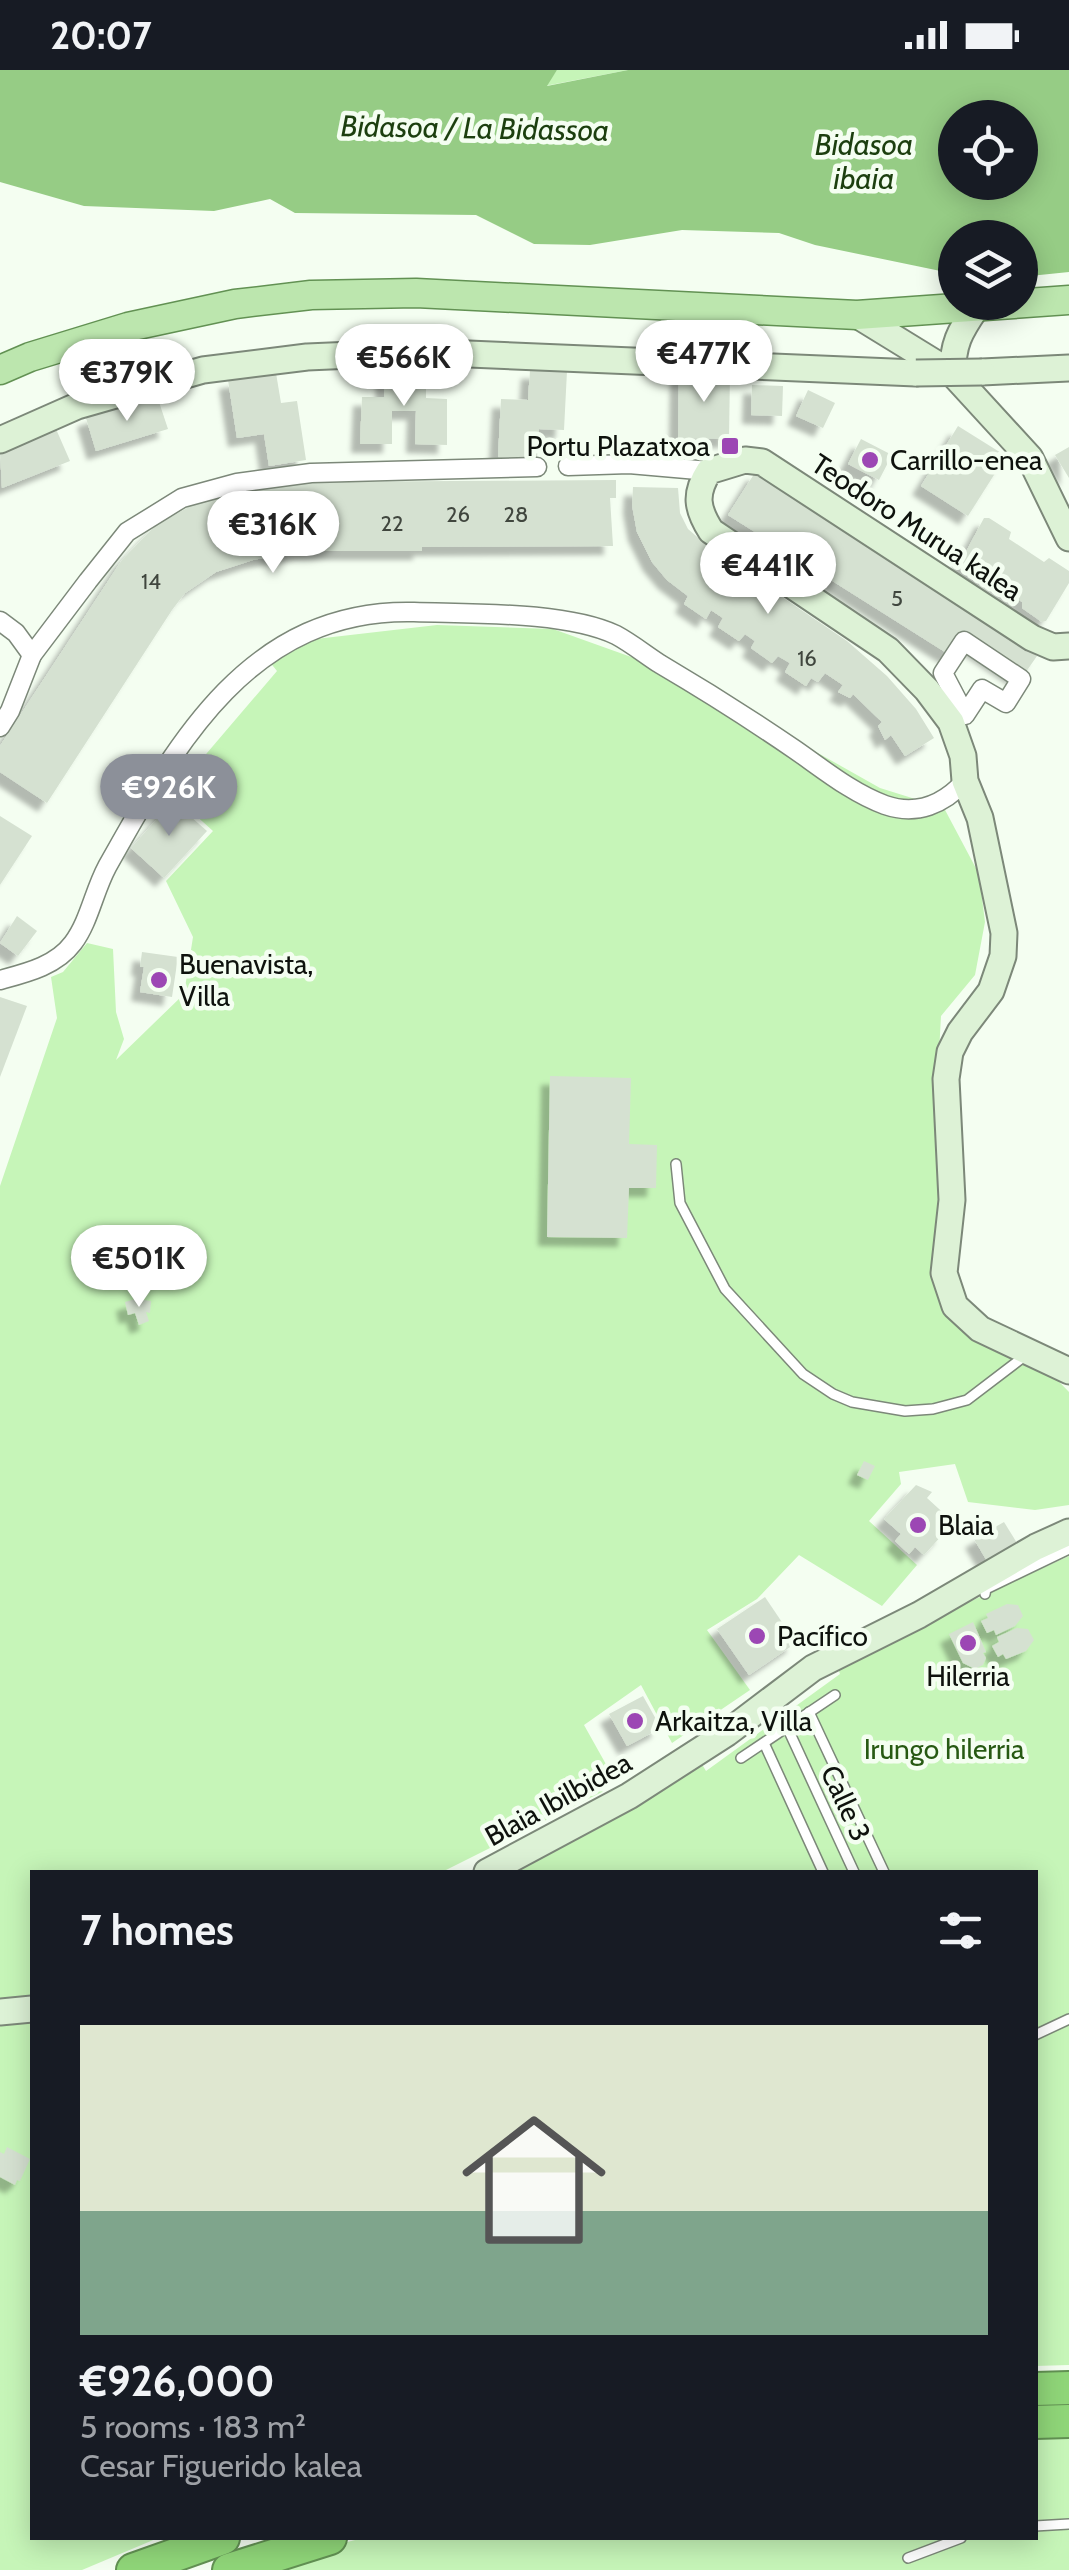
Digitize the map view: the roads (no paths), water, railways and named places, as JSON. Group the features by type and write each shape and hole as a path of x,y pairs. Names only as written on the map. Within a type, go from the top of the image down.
{"highway":[{"path":"1038,2390 1069,2388"},
{"path":"1038,2422 1069,2421"},
{"path":"133,2570 217,2540"},
{"path":"229,2570 324,2540"}],"main road":[{"path":"0,370 128,327 235,304 312,295 416,293 857,315 938,310"},
{"path":"1038,303 1069,300"}],"street":[{"path":"857,315 953,374 1030,458 1069,538"},
{"path":"953,374 952,351 968,320"},
{"path":"0,440 77,406 204,370 307,357 422,352 916,373 1069,368"},
{"name":"Teodoro Murua kalea","path":"709,471 745,460 762,462 1032,638 1052,647 1069,646"},
{"path":"568,466 629,464 709,471 699,486 698,510 711,531 888,650 927,690 950,722 980,818 1004,933 1002,956 991,991 950,1052 946,1078 952,1200 944,1273 955,1306 980,1329 1069,1371"},
{"path":"0,726 10,711 32,654 127,532 182,498 238,483 355,470 537,467"},
{"path":"0,980 34,971 74,942 101,880 150,793 197,720 232,682 269,652 314,628 352,618 408,612 552,619 588,626 615,635 725,702 850,788 887,806 933,806 949,799 965,780"},
{"path":"0,620 32,654"},
{"path":"964,641 1021,679 1006,702 982,689 965,715 943,673 964,641"},
{"name":"Blaia Ibilbidea","path":"491,1870 629,1796 727,1733 813,1668 1069,1532"},
{"path":"0,2012 30,2009"}],"lane":[{"path":"676,1164 680,1203 724,1290 803,1374 833,1394 852,1402 904,1411 933,1409 966,1400 1028,1353"},
{"path":"985,1594 986,1589 1069,1548"},
{"path":"741,1758 835,1695"},
{"name":"Calle 3","path":"774,1698 853,1870"},
{"path":"809,1712 883,1870"},
{"path":"764,1743 822,1870"},
{"path":"1038,2034 1069,2019"},
{"path":"1038,2526 1069,2524"},
{"path":"908,2558 957,2540"}],"water":[{"name":"Bidasoa ibaia","path":"0,70 557,70 547,86 628,70 1069,70 1069,272 1038,275 1038,220 938,220 938,270 815,245 779,233 682,230 590,245 534,244 476,215 295,213 270,199 214,211 84,206 0,182"}],"place":[{"name":"Portu Plazatxoa","path":"730,446"},
{"name":"Carrillo-enea","path":"870,460"},
{"name":"Buenavista, Villa","path":"159,980"},
{"name":"Blaia","path":"918,1525"},
{"name":"Pacífico","path":"757,1636"},
{"name":"Hilerria","path":"968,1643"},
{"name":"Arkaitza, Villa","path":"635,1721"}],"water label":[{"name":"Bidasoa / La Bidassoa","path":"475,128"}],"park label":[{"name":"Irungo hilerria","path":"944,1749"}]}
